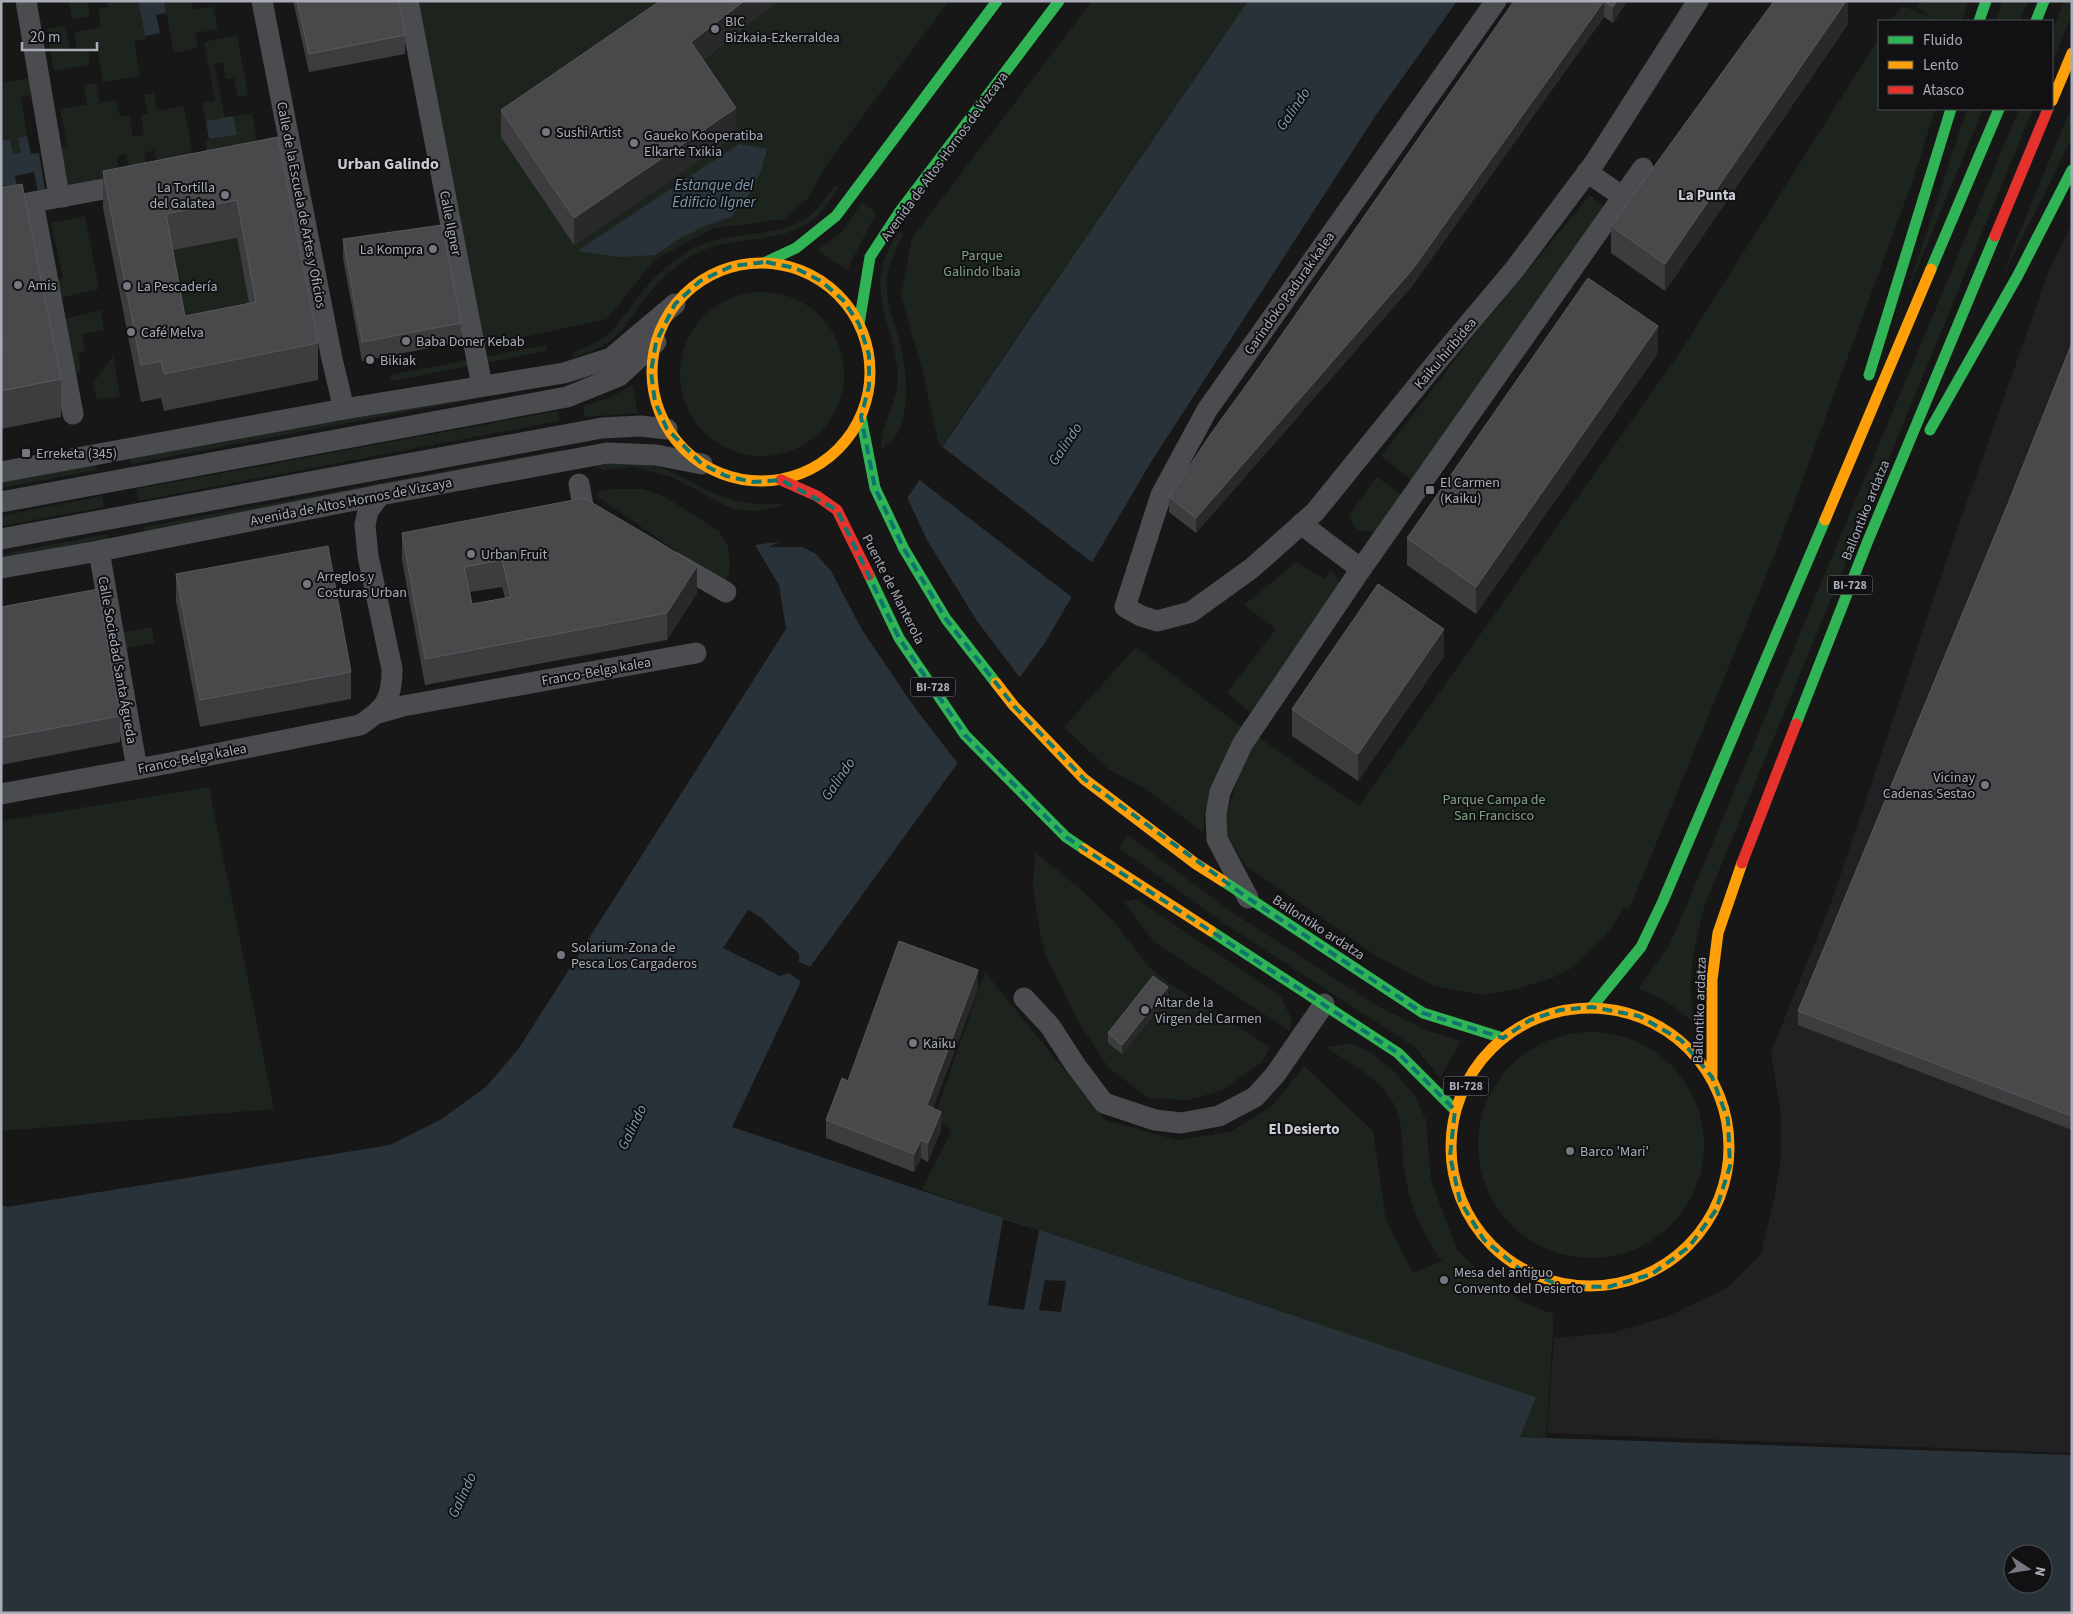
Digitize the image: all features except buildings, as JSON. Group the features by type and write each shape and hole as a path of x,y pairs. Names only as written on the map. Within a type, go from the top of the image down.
{"main road":[{"path":"766,262 795,268 821,280 843,300 859,324 869,354 869,386 860,417 842,446 814,468 781,480 754,482 726,476 702,464 682,449 668,429 655,402 652,372 656,342 663,322 675,304 700,281 732,266 766,262 796,248 836,216 997,1"},
{"name":"Avenida de Altos Hornos de Vizcaya","path":"859,324 870,257 900,211 1059,1"},
{"path":"1979,20 1986,1"},
{"path":"2036,20 2044,1"},
{"path":"2053,98 2072,53"},
{"path":"1866,385 1951,110"},
{"path":"1592,1007 1640,946 1663,901 1999,110"},
{"name":"Ballontiko ardatza","path":"1712,1077 1712,980 1718,933 1732,888 1867,543 2048,110"},
{"path":"1925,439 2018,275 2072,170"},
{"path":"1825,518 1858,414"},
{"name":"Puente de Manterola","path":"860,417 875,488 904,549 946,619 1014,706 1084,779 1132,816"},
{"path":"1867,543 1916,456"},
{"name":"Puente de Manterola","path":"781,480 816,496 837,510 899,638 966,736 1066,837 1324,1004"},
{"name":"Ballontiko ardatza","path":"1132,816 1196,864 1423,1013 1503,1038"},
{"name":"BI-728","path":"1324,1004 1398,1053 1455,1110"},
{"name":"Ballontiko ardatza","path":"1592,1007 1639,1016 1681,1040 1712,1077 1728,1120 1730,1166 1716,1210 1689,1247 1652,1274 1608,1287 1562,1286 1520,1269 1484,1240 1460,1200 1450,1156 1455,1110 1473,1070 1503,1038 1530,1020 1560,1010 1592,1007"}],"street":[{"path":"26,1 58,190 63,197"},
{"name":"Calle de la Escuela de Artes y Oficios","path":"262,1 283,157 344,409"},
{"name":"Calle Ilgner","path":"408,1 482,386"},
{"name":"Garindoko Padurak kalea","path":"1125,607 1161,495 1207,410 1496,1"},
{"name":"Kaiku hiribidea","path":"1125,607 1140,616 1157,621 1191,612 1252,568 1315,512 1514,270 1587,172 1698,1"},
{"path":"1248,898 1217,840 1216,814 1220,792 1243,743 1361,569 1643,168"},
{"path":"1587,172 1623,197"},
{"path":"1,208 147,181"},
{"path":"33,202 73,414"},
{"path":"1,472 344,409 564,373 611,358 675,304"},
{"path":"1,502 567,397 619,376 656,342"},
{"name":"Avenida de Altos Hornos de Vizcaya","path":"1,539 602,428 641,426 668,429"},
{"name":"Avenida de Altos Hornos de Vizcaya","path":"1,568 607,453 656,455 702,464"},
{"path":"580,484 584,511 618,530"},
{"path":"379,713 388,699 392,685 392,669 368,556 365,525 368,511 380,495"},
{"path":"1301,524 1361,569"},
{"name":"Calle Sociedad Santa Águeda","path":"98,551 137,769"},
{"path":"659,554 726,592"},
{"name":"Franco-Belga kalea","path":"1,794 360,725 379,713 403,706 696,653"},
{"path":"1024,998 1050,1026 1104,1103 1155,1120 1181,1123 1219,1116 1255,1096 1275,1076 1324,1004"}],"highlighted area":[{"path":"766,262 795,268 821,281 843,300 859,324 869,355 869,386 861,417 875,488 904,549 946,619 1014,706 1084,779 1248,898 1423,1013 1503,1038 1530,1020 1560,1010 1592,1007 1639,1016 1681,1040 1712,1077 1728,1120 1730,1166 1716,1210 1689,1247 1652,1274 1608,1287 1562,1286 1520,1269 1484,1240 1460,1201 1450,1156 1455,1110 1398,1053 1066,837 965,735 899,638 837,510 781,480 753,482 726,476 702,464 667,429 655,402 651,372 656,342 675,304 700,281 732,266"}],"shaded area":[{"path":"2072,223 2072,1453 1547,1433 1554,1338 1611,1333 1666,1317 1727,1288 1761,1254 1774,1200 1781,1158 1781,1114 1771,1052 1831,903 1951,547 2048,273"}],"green space":[{"path":"69,1 87,1 90,16 72,19"},
{"path":"107,1 138,1 145,37 145,39 134,41 140,76 103,82 97,48 88,49 90,65 54,71 47,29 65,25 70,52 77,51 74,32 101,27 98,9 108,7"},
{"path":"164,1 191,1 193,10 213,6 218,29 195,33 198,48 174,53"},
{"path":"408,1 949,1 827,164 808,198 785,219 715,228 655,259 607,319 474,348"},
{"name":"Parque Galindo Ibaia","path":"1092,1 1248,1 940,449 921,365 901,295 912,238"},
{"path":"1921,1 1968,1 1962,20 1891,20 1903,6 1933,18 1917,7"},
{"path":"2002,1 2028,1 2020,20 1996,20"},
{"path":"2064,1 2072,1 2072,14 2053,61 2053,28"},
{"path":"237,35 248,95 238,97 234,78 226,79 223,62 214,64 225,118 206,121 202,103 215,100 204,42"},
{"name":"Parque Campa de San Francisco","path":"1878,40 1878,110 1935,110 1914,177 1779,544 1629,910 1625,907 1606,935 1574,967 1552,978 1517,989 1483,995 1434,986 1378,957 1246,866 1227,836 1226,815 1239,776 1258,737 1359,806 1679,354"},
{"path":"36,77 38,94 21,97 27,136 18,138 21,153 13,154 10,139 1,140 1,83"},
{"path":"96,83 100,103 116,100 120,117 129,115 133,137 144,135 141,115 148,113 144,95 154,93 157,111 184,106 194,163 158,169 154,150 144,153 147,171 130,175 126,154 117,157 120,177 62,189 54,148 67,145 60,109 87,105 84,85"},
{"path":"2072,105 2072,137 2001,278"},
{"path":"1967,110 1983,110 1905,298"},
{"path":"2019,110 2033,110 1704,907 1693,955 1690,989 1694,1023 1668,1003 1638,989 1670,944"},
{"path":"252,113 259,152 208,161 205,140 237,135 233,116"},
{"path":"835,185 839,188 831,200 817,216 805,225 773,236 718,245 693,255 671,271 658,284 616,336 598,348 574,357 573,352 595,343 612,330 652,281 685,253 720,239 778,230 792,225 814,212"},
{"path":"1590,195 1604,206 1414,482 1381,456 1478,330"},
{"path":"862,202 876,213 847,270 818,250 843,231"},
{"path":"85,216 99,289 59,298 56,280 63,278 51,223"},
{"path":"899,231 904,234 890,267 887,294 903,360 906,399 902,423 897,434 881,450 883,432 895,397 898,380 894,349 882,304 881,274 886,255"},
{"path":"237,238 256,339 185,353 166,251"},
{"path":"754,292 770,292 793,298 808,306 820,316 830,328 838,343 844,366 844,382 838,405 830,420 820,432 808,442 793,450 770,456 754,456 731,450 716,442 694,420 684,398 680,382 680,366 686,343 694,328 716,306 738,296"},
{"path":"101,310 104,330 82,334 85,351 78,353 81,372 71,375 61,320"},
{"path":"546,345 547,351 392,381 390,375"},
{"path":"113,356 120,396 97,400 93,383"},
{"path":"552,379 553,384 131,464 129,457"},
{"path":"632,385 638,413 584,417 583,406 609,398"},
{"path":"558,411 559,421 138,501 136,489"},
{"path":"564,449 565,454 145,534 143,527"},
{"path":"617,462 661,468 675,473 711,492 736,501 785,505 755,511 732,509 672,477 633,467 604,470 595,466"},
{"path":"96,463 97,470 1,488 1,481"},
{"path":"1377,477 1403,496 1378,531 1359,530 1353,525 1349,515"},
{"path":"613,489 643,489 665,497 719,531 728,546 730,563 729,575 723,583 598,497 597,492"},
{"path":"102,496 104,507 1,526 1,516"},
{"path":"108,534 109,540 1,561 1,554"},
{"path":"1296,562 1325,579 1330,570 1335,573 1340,585 1254,715 1227,693 1276,629 1244,605"},
{"path":"152,627 154,643 125,648 123,632"},
{"path":"1136,647 1244,729 1223,765 1211,792 1206,806 1204,833 1146,789 1108,769 1064,727"},
{"path":"209,787 274,1109 1,1131 1,821"},
{"path":"1128,835 1233,913 1379,1007 1428,1031 1461,1041 1440,1078 1415,1047 1225,924 1119,848"},
{"path":"1035,852 1080,889 1113,921 1150,968 1172,985 1270,1047 1262,1062 1221,1091 1188,1100 1148,1098 1108,1067 1078,1021 1046,956 1033,887"},
{"path":"1136,899 1280,995 1291,1018 1290,1031 1154,942 1124,902"},
{"path":"985,972 1105,1120 1177,1140 1230,1132 1273,1105 1304,1066 1373,1131 1386,1220 1413,1273 1442,1261 1428,1240 1417,1218 1409,1194 1404,1170 1399,1116 1391,1099 1378,1083 1326,1047 1351,1043 1370,1052 1394,1071 1414,1095 1426,1120 1431,1180 1457,1250 1477,1270 1524,1303 1554,1314 1546,1438 1520,1437 1536,1397 1003,1219 922,1189 952,1130 934,1118"},
{"path":"1580,1032 1602,1032 1634,1040 1644,1045 1663,1057 1679,1073 1696,1102 1702,1123 1704,1145 1702,1167 1696,1188 1679,1217 1663,1233 1634,1250 1602,1258 1580,1258 1548,1250 1538,1245 1519,1233 1503,1217 1486,1188 1478,1156 1478,1134 1486,1102 1491,1092 1503,1073 1519,1057 1548,1040"}],"water":[{"path":"138,1 164,1 166,13 156,15 160,33 145,36"},
{"name":"Galindo","path":"1248,1 1457,1 1376,115 1151,462 1044,644 804,975 732,1127 1536,1397 1520,1437 2072,1455 2072,1613 1,1613 1,1205 7,1207 390,1145 440,1120 486,1087 519,1048 786,629 779,585 755,545 888,526"},
{"path":"233,116 237,135 209,139 206,121"},
{"path":"27,136 31,154 39,153 45,190 38,192 34,172 15,176 18,195 1,189 1,141 10,139 13,154 21,153 18,138"},
{"name":"Estanque del Edificio Ilgner","path":"739,144 767,149 761,171 750,193 731,217 707,225 679,239 655,255 620,257 577,251"}],"pier":[{"path":"940,445 1094,564 1073,598 917,478"},
{"path":"906,495 927,540 977,621 1021,679 959,765 915,708 862,630 831,571 816,554 802,547 769,547 784,539 886,524"},
{"path":"748,910 759,916 799,954 799,962 812,968 803,983 789,973 780,976 723,948"},
{"path":"1003,1219 1039,1230 1024,1310 988,1305"},
{"path":"1045,1280 1066,1281 1061,1312 1039,1310"}],"traffic: fast":[{"path":"766,262 796,248 836,216 997,1"},
{"path":"859,324 870,257 900,211 1059,1"},
{"path":"1979,20 1986,1"},
{"path":"2036,20 2044,1"},
{"path":"1869,375 1951,110"},
{"path":"1931,269 1999,110"},
{"path":"1930,430 2018,275 2072,170"},
{"path":"1796,724 1867,543 1995,236"},
{"path":"861,417 875,488 904,549 946,619 996,683"},
{"path":"1592,1007 1641,947 1663,901 1825,520"},
{"path":"869,575 899,638 965,735 1066,837 1084,849"},
{"path":"1223,881 1423,1013 1503,1038"},
{"path":"1211,931 1398,1053 1455,1110"}],"traffic: slow":[{"path":"2053,99 2072,53"},
{"path":"761,263 782,265 803,271 821,281 838,295 852,312 862,330 868,351 870,372 868,393 862,414 852,432 838,449 821,463 803,473 782,479 761,481 740,479 719,473 701,463 684,449 670,432 660,414 654,393 652,372 654,351 660,330 670,312 684,295 701,281 719,271 740,265 761,263"},
{"path":"1825,520 1931,269"},
{"path":"996,683 1014,706 1084,779 1196,864 1223,881"},
{"path":"1084,849 1211,931"},
{"path":"1712,1077 1712,980 1718,933 1742,863"},
{"path":"1604,1008 1643,1018 1656,1024 1689,1048 1706,1070 1719,1094 1727,1120 1729,1147 1727,1174 1719,1200 1706,1224 1689,1246 1667,1263 1643,1276 1604,1286 1576,1286 1537,1276 1524,1270 1491,1246 1482,1235 1467,1213 1453,1174 1451,1133 1461,1094 1467,1081 1491,1048 1502,1039 1524,1024 1563,1010 1604,1008"}],"traffic: jam":[{"path":"1995,236 2048,110"},
{"path":"781,480 817,496 837,510 869,575"},
{"path":"1742,863 1796,724"}],"place":[{"name":"BIC Bizkaia-Ezkerraldea","path":"715,29"},
{"name":"Sushi Artist","path":"546,132"},
{"name":"Gaueko Kooperatiba Elkarte Txikia","path":"634,143"},
{"name":"La Tortilla del Galatea","path":"225,195"},
{"name":"La Kompra","path":"433,249"},
{"name":"Amis","path":"18,285"},
{"name":"La Pescadería","path":"127,286"},
{"name":"Café Melva","path":"131,332"},
{"name":"Baba Doner Kebab","path":"406,341"},
{"name":"Bikiak","path":"370,360"},
{"name":"Erreketa (345)","path":"26,453"},
{"name":"El Carmen (Kaiku)","path":"1430,490"},
{"name":"Urban Fruit","path":"471,554"},
{"name":"Arreglos y Costuras Urban","path":"307,584"},
{"name":"Vicinay Cadenas Sestao","path":"1985,785"},
{"name":"Solarium-Zona de Pesca Los Cargaderos","path":"561,955"},
{"name":"Altar de la Virgen del Carmen","path":"1145,1010"},
{"name":"Kaiku","path":"913,1043"},
{"name":"Barco 'Mari'","path":"1570,1151"},
{"name":"Mesa del antiguo Convento del Desierto","path":"1444,1280"}],"district":[{"name":"Urban Galindo","path":"388,163"},
{"name":"La Punta","path":"1707,195"},
{"name":"El Desierto","path":"1304,1129"}]}
